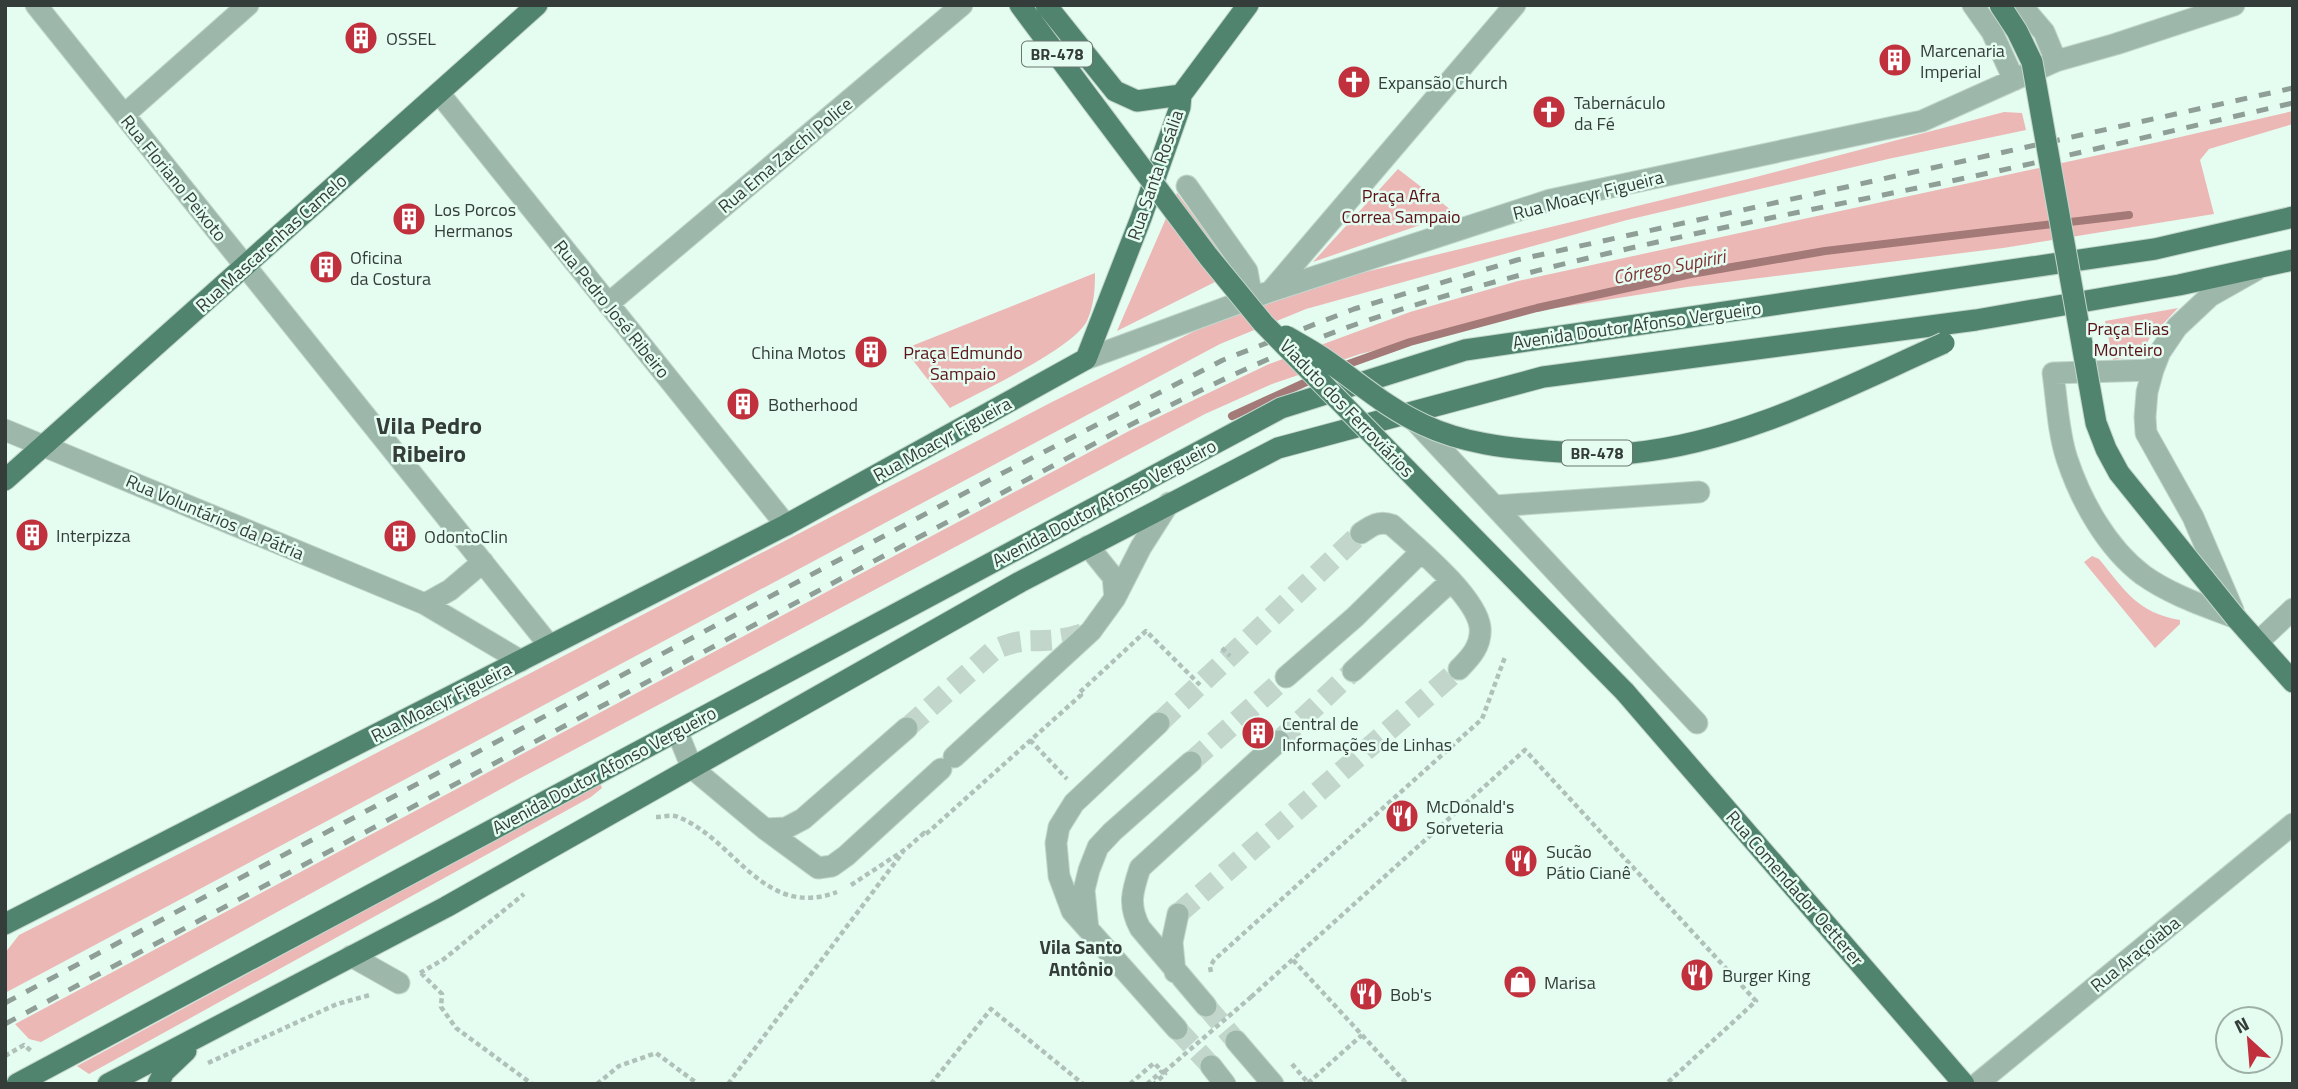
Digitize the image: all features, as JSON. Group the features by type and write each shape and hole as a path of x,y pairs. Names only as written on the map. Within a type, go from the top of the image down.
{"main road":[{"name":"Rua Mascarenhas Camelo","path":"5,480 537,5"},
{"name":"Viaduto dos Ferroviários","path":"1020,5 1208,256 1263,323 1625,692"},
{"name":"BR-478","path":"1045,5 1115,91 1137,101 1181,95"},
{"name":"Rua Santa Rosália","path":"1086,359 1141,218 1180,107 1181,95 1248,5"},
{"path":"2000,5 2032,62 2096,422 2106,449 2119,473 2236,618 2293,682"},
{"name":"Avenida Doutor Afonso Vergueiro","path":"17,1084 1281,408 1465,351 2155,249 2293,217"},
{"name":"Avenida Doutor Afonso Vergueiro","path":"108,1084 446,907 1088,546 1278,448 1543,377 1976,320 2179,285 2293,260"},
{"name":"BR-478","path":"1263,323 1322,357 1382,402 1424,426 1463,440 1520,449 1632,453 1720,437 1765,422 1944,343 1976,320"},
{"name":"Rua Moacyr Figueira","path":"5,924 786,525 1086,359"},
{"name":"Rua Comendador Oetterer","path":"1625,692 1964,1084"},
{"path":"158,1084 164,1072 202,1034"}],"street":[{"name":"Rua Floriano Peixoto","path":"36,5 549,645"},
{"path":"124,115 248,5"},
{"name":"Rua Ema Zacchi Police","path":"608,304 962,5"},
{"path":"1186,186 1262,294 1298,257 1515,5"},
{"path":"1973,5 1992,32 2014,79"},
{"path":"2021,5 2043,32 2056,61"},
{"name":"Rua Moacyr Figueira","path":"1086,359 1262,294 1550,200 1922,121 2056,61 2234,5"},
{"name":"Rua Pedro José Ribeiro","path":"439,93 786,525"},
{"path":"1298,257 1311,278"},
{"path":"2236,618 2193,517 2146,433 2147,392 2160,352 2177,327 2210,296 2261,267"},
{"path":"2153,370 2053,373 2066,457 2090,512 2121,556 2144,575 2174,593 2236,618"},
{"path":"1408,413 1697,723"},
{"name":"Rua Voluntários da Pátria","path":"5,430 425,604 521,662"},
{"path":"1494,506 1699,492"},
{"path":"677,731 692,768 765,829 818,868 832,866 948,763 1104,617 1169,503"},
{"path":"1361,533 1373,525 1384,522 1392,524 1451,581 1475,614 1480,628 1475,652 1459,669"},
{"path":"1088,546 1113,577 1115,598"},
{"path":"1286,677 1355,617 1421,552"},
{"path":"425,604 450,590 483,562"},
{"path":"1353,671 1451,581"},
{"path":"2258,642 2293,609"},
{"path":"1159,723 1074,803 1059,827 1056,843 1059,876 1072,911 1177,1029"},
{"path":"765,829 786,828 803,819 906,728"},
{"path":"1206,1006 1140,928 1132,913 1132,891 1140,868 1279,741"},
{"path":"1088,929 1084,890 1098,847 1191,762"},
{"name":"Rua Araçoiaba","path":"1977,1084 2293,824"},
{"path":"1175,972 1172,942 1178,914"},
{"path":"351,956 399,983"},
{"path":"1236,1041 1273,1084"},
{"path":"1211,1066 1225,1084"}],"path":[{"path":"728,1084 906,849 1082,695 1080,693 1146,631 1200,685"},
{"path":"1222,648 1230,656"},
{"path":"1218,981 1210,970 1214,960 1482,719 1505,657"},
{"path":"1030,740 1075,787"},
{"path":"1147,1084 1293,960 1525,750 1756,1001 1666,1084"},
{"path":"646,823 668,811"},
{"path":"196,1069 337,1004 381,992 420,972 444,959 527,892"},
{"path":"1293,960 1407,1084"},
{"path":"420,972 442,994 441,1007 456,1028 532,1084"},
{"path":"930,1084 991,1009 1083,1084"},
{"path":"1308,1083 1362,1035"},
{"path":"5,1056 24,1045"},
{"path":"597,1084 619,1066 656,1053 698,1084"},
{"path":"1130,1084 1154,1063 1165,1074 1154,1084"}],"green space":[{"path":"2293,111 2293,124 2209,149 2200,160 2214,214 2003,248 1687,287 1537,311 1360,354 1272,384 1205,414 519,779 41,1042 29,1039 15,1024 1129,431 1269,364 1410,312 1518,281"},
{"path":"2004,112 2022,113 2026,130 1627,220 1306,309 1220,344 5,993 5,953 19,935 336,774 1050,403 1207,325 1349,276 1748,179"},
{"name":"Praça Afra Correa Sampaio","path":"1398,169 1455,213 1313,262"},
{"path":"1177,193 1235,272 1117,331"},
{"name":"Praça Edmundo Sampaio","path":"1095,273 1091,309 1079,332 1025,369 950,408 904,349"},
{"name":"Praça Elias Monteiro","path":"2178,308 2149,339 2142,355 2113,360 2105,321"},
{"path":"2092,556 2099,559 2124,590 2142,606 2165,617 2180,620 2180,624 2155,648 2084,562"},
{"path":"600,783 602,788 591,797 89,1074 77,1066"}],"waterway":[{"name":"Córrego Supiriri","path":"1340,367 1410,342 1537,308 1691,274 1825,251 2129,215"},
{"name":"Córrego Supiriri","path":"1232,416 1315,378"}],"tunnel":[{"path":"1159,723 1361,533"},
{"path":"907,728 994,650 1017,642 1073,637 1091,631"},
{"path":"1178,914 1459,669"},
{"path":"1279,741 1353,671"},
{"path":"1191,762 1286,677"},
{"path":"1206,1006 1236,1041"},
{"path":"1177,1029 1211,1066"}],"railway":[{"path":"5,1003 995,477 1223,360 1354,309 1517,260 2293,88"},
{"path":"5,1024 1122,429 1297,347 1426,302 1567,263 2015,167 2293,103"}],"place":[{"name":"OSSEL","path":"361,38"},
{"name":"Marcenaria Imperial","path":"1895,60"},
{"name":"Expansão Church","path":"1354,82"},
{"name":"Tabernáculo da Fé","path":"1549,112"},
{"name":"Los Porcos Hermanos","path":"409,219"},
{"name":"Oficina da Costura","path":"326,267"},
{"name":"China Motos","path":"871,352"},
{"name":"Botherhood","path":"743,404"},
{"name":"Interpizza","path":"32,535"},
{"name":"OdontoClin","path":"400,536"},
{"name":"Central de Informações de Linhas","path":"1258,733"},
{"name":"McDonald's Sorveteria","path":"1402,816"},
{"name":"Sucão Pátio Cianê","path":"1521,861"},
{"name":"Burger King","path":"1697,975"},
{"name":"Marisa","path":"1520,982"},
{"name":"Bob's","path":"1366,994"}],"district":[{"name":"Vila Pedro Ribeiro","path":"429,439"},
{"name":"Vila Santo Antônio","path":"1081,957"}]}
